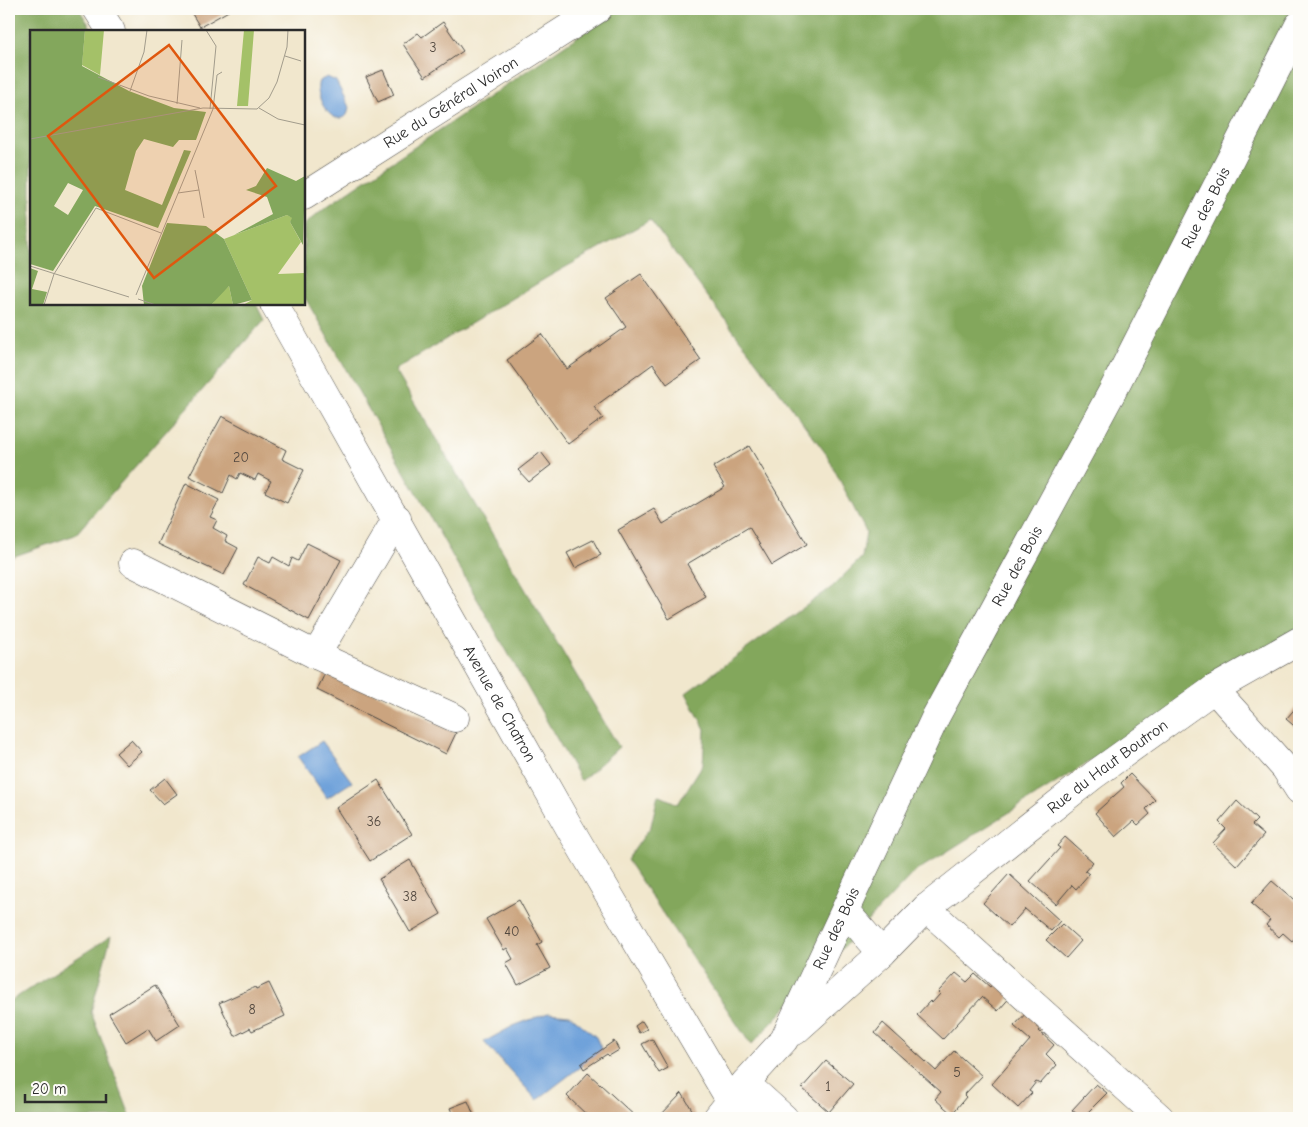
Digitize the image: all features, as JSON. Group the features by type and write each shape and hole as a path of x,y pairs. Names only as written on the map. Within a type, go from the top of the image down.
{"street":[{"path":"97,9 109,30"},
{"name":"Rue du Général Voiron","path":"305,195 598,9"},
{"name":"Rue des Bois","path":"730,1100 784,1040 846,912 936,716 1112,392 1299,25"},
{"name":"Avenue de Chatron","path":"275,305 569,827 730,1100"},
{"path":"316,655 396,518"},
{"path":"133,563 316,655 454,718"},
{"name":"Rue du Haut Boutron","path":"784,1040 882,952 926,908 1094,775 1214,689 1299,641"},
{"path":"1214,689 1285,768 1299,790"},
{"path":"926,908 1160,1118"},
{"path":"846,912 882,952"},
{"path":"730,1100 750,1118"},
{"path":"730,1100 784,1118"}],"green space":[{"path":"9,9 79,9 92,30 30,30 30,305 256,305 264,320 75,535 9,558"},
{"path":"618,9 1299,9 1299,643 1212,685 913,873 751,1045 627,860 651,826 658,795 678,804 703,764 705,729 686,693 832,587 862,557 866,532 827,455 650,220 548,277 395,370 619,747 581,781 305,298 305,224 323,209"},
{"path":"111,936 91,1012 131,1118 9,1118 9,1002"}],"water":[{"path":"327,77 336,81 349,107 347,115 341,118 330,114 321,101 318,87 319,81"},
{"path":"322,741 352,782 327,798 298,757"},
{"path":"548,1013 570,1015 596,1037 602,1050 537,1100 484,1042 513,1026"}],"building":[{"path":"189,9 232,9 200,27"},
{"path":"443,22 463,51 425,77 403,44 418,33 422,37"},
{"path":"383,70 394,95 378,102 366,77"},
{"path":"641,274 701,360 667,384 653,364 594,407 603,418 568,444 507,360 542,334 567,369 626,327 606,298"},
{"path":"222,416 286,450 282,459 304,470 287,503 265,492 271,481 258,474 255,480 240,473 237,479 231,475 223,493 189,476"},
{"path":"749,446 807,544 772,565 749,527 687,564 706,597 669,619 618,530 654,509 663,524 725,487 713,467"},
{"path":"541,452 551,465 529,482 518,470"},
{"path":"186,483 219,500 210,517 217,520 213,528 227,536 225,541 238,548 224,575 158,544"},
{"path":"593,540 601,555 575,568 567,553"},
{"path":"307,543 341,560 309,620 244,585 258,557 270,563 273,557 289,566 292,558 298,561"},
{"path":"327,669 456,733 446,754 317,690"},
{"path":"1299,704 1299,730 1286,719"},
{"path":"131,740 142,752 127,765 116,753"},
{"path":"1130,774 1155,800 1146,809 1150,814 1138,825 1134,821 1116,837 1095,813 1124,787 1121,783"},
{"path":"165,778 177,794 163,804 150,790"},
{"path":"378,780 412,834 370,861 336,808"},
{"path":"1237,801 1257,820 1252,825 1264,835 1237,866 1213,843 1226,829 1219,822"},
{"path":"1065,837 1093,862 1085,871 1089,874 1076,889 1072,885 1056,904 1030,881 1060,848 1057,846"},
{"path":"410,860 441,914 410,932 379,879"},
{"path":"1009,874 1060,921 1051,931 1025,909 1009,927 983,903"},
{"path":"1272,881 1299,904 1299,933 1292,941 1283,933 1279,937 1266,925 1270,920 1251,904"},
{"path":"519,900 542,942 537,945 550,968 518,985 506,963 513,959 507,948 504,950 486,919"},
{"path":"1062,924 1081,941 1066,958 1046,940"},
{"path":"956,973 967,982 975,974 990,987 997,979 1013,994 998,1011 982,997 943,1039 917,1015 930,1001 932,1003 940,994 938,992"},
{"path":"269,983 285,1016 252,1031 250,1028 235,1036 219,1003"},
{"path":"155,985 180,1025 156,1041 148,1028 126,1042 109,1014"},
{"path":"1030,1009 1046,1023 1039,1031 1054,1045 1046,1054 1057,1065 1040,1084 1036,1082 1029,1091 1032,1093 1018,1108 992,1084 1030,1040 1014,1026"},
{"path":"642,1021 647,1029 639,1033 635,1026"},
{"path":"883,1023 936,1071 954,1051 982,1076 964,1095 966,1097 952,1114 935,1099 941,1092 875,1033"},
{"path":"652,1039 668,1068 659,1073 642,1044"},
{"path":"614,1041 619,1050 609,1056 607,1054 584,1069 581,1064"},
{"path":"826,1061 853,1084 829,1112 802,1088"},
{"path":"588,1073 637,1118 590,1118 567,1096"},
{"path":"1096,1084 1107,1093 1082,1118 1072,1110"},
{"path":"682,1093 697,1118 658,1118"},
{"path":"468,1101 475,1118 446,1118 453,1115 450,1108"}]}
